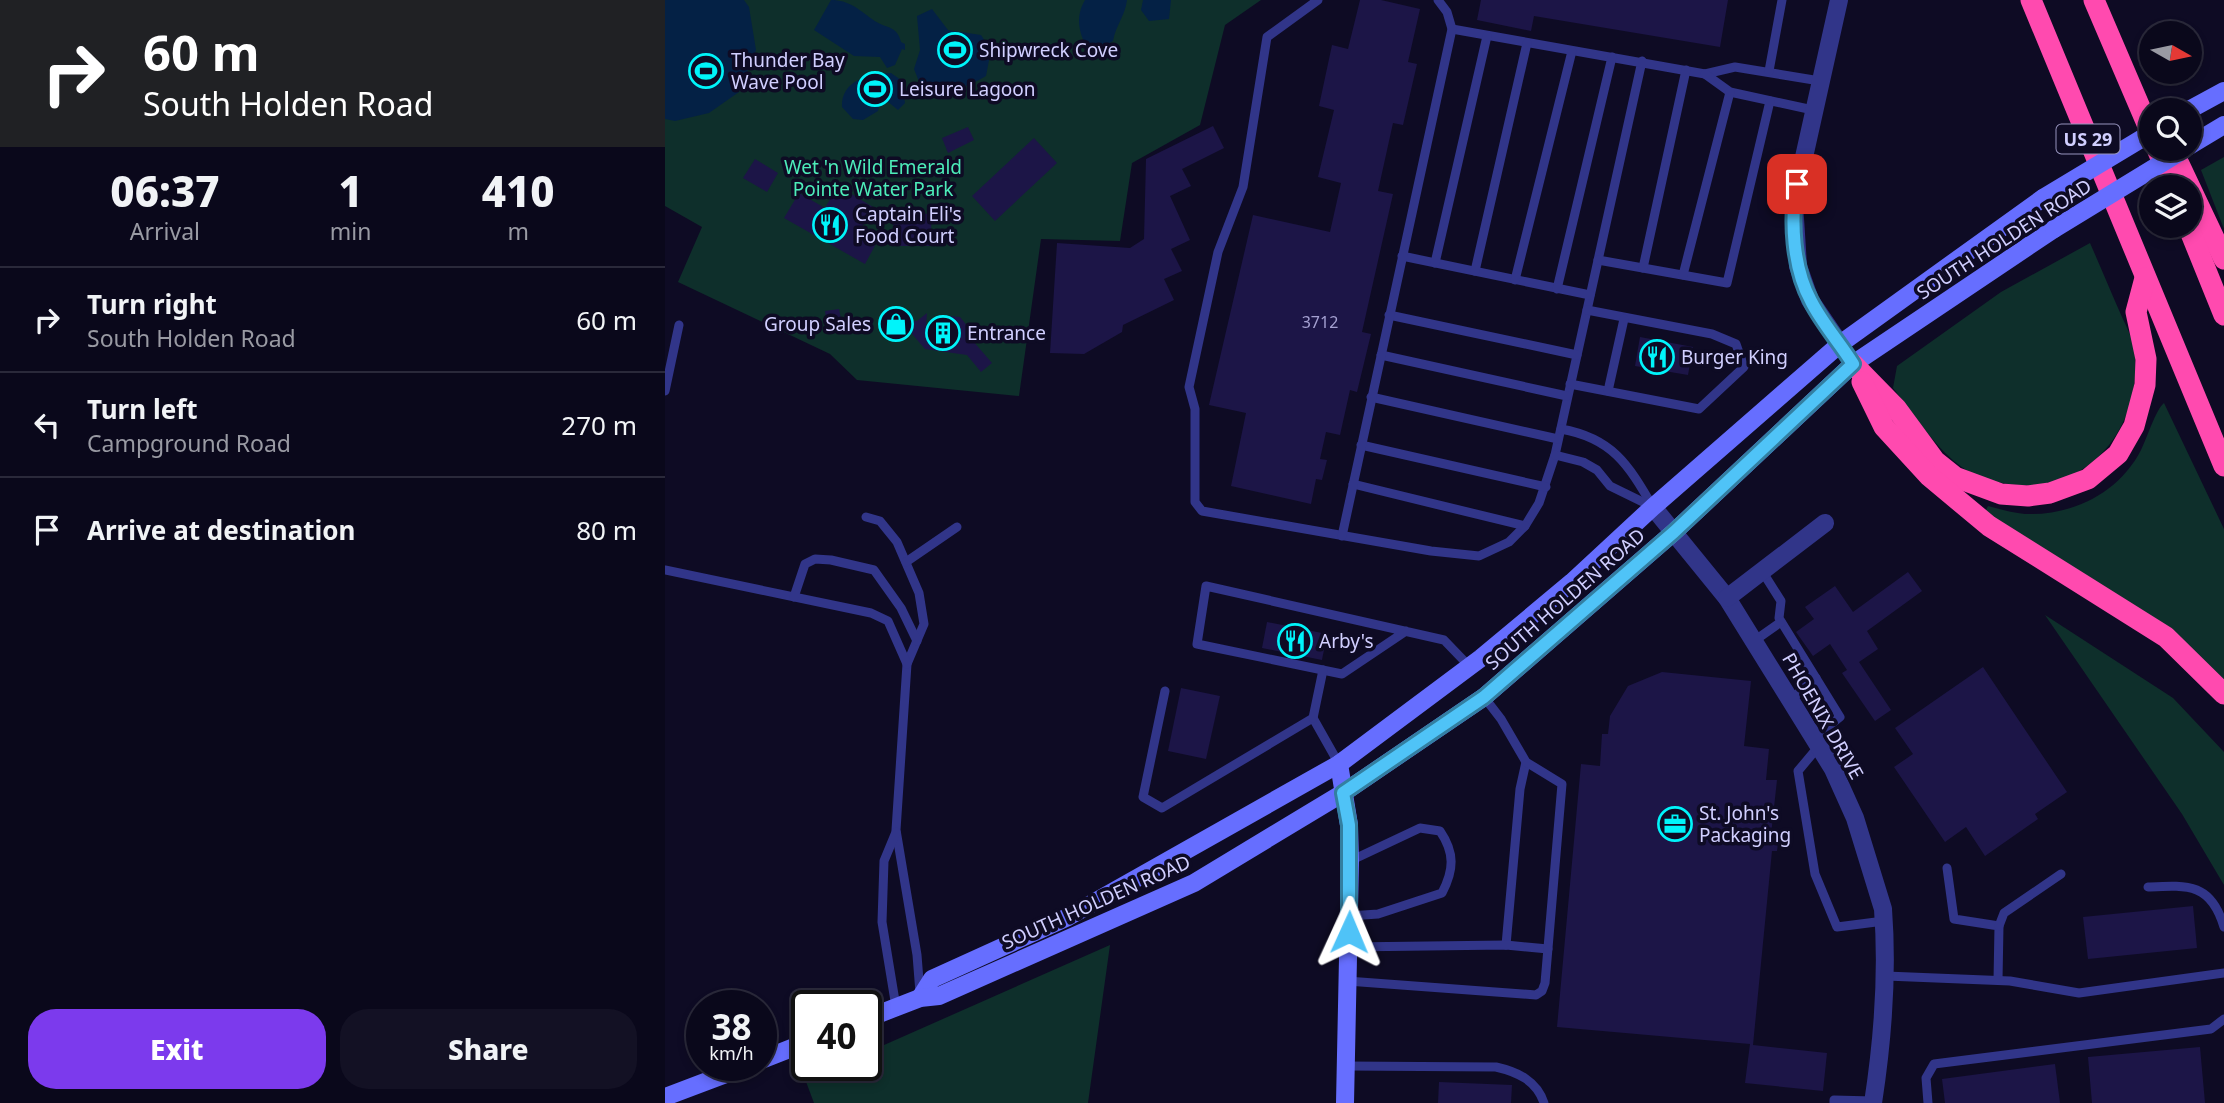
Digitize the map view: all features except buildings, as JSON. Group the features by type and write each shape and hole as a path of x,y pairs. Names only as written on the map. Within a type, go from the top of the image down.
{"highway":[{"name":"US 29","path":"2031,0 2224,466"},
{"name":"US 29","path":"2094,0 2139,105"},
{"path":"2176,161 2224,259"},
{"path":"2193,238 2224,315"},
{"path":"1853,364 1896,408 1935,461 1955,477 2001,494 2028,496 2050,493 2088,479 2118,454 2134,426 2145,385 2146,359 2136,312 2145,278"},
{"path":"1853,364 1884,428 1929,475 1989,526 2166,638 2224,695"}],"street":[{"path":"1839,0 1794,202 1798,266 1810,300 1853,364"},
{"path":"2202,102 2224,91"},
{"name":"SOUTH HOLDEN ROAD","path":"2202,139 2222,127"},
{"name":"SOUTH HOLDEN ROAD","path":"920,998 932,979 1068,916 1339,764 1470,667 1572,582 1653,507 1840,344 2043,198 2139,140"},
{"name":"SOUTH HOLDEN ROAD","path":"882,1013 920,998 939,996 1194,883 1343,793 1484,697 1674,532 1853,364 2054,229 2166,161"},
{"name":"PHOENIX DRIVE","path":"1653,507 1727,598 1833,769 1855,818 1883,909 1884,921 1886,976 1882,1039 1873,1102"},
{"path":"1727,598 1825,523"},
{"path":"1339,764 1349,825 1350,861 1345,1103"},
{"path":"665,1097 707,1081"}],"lane":[{"path":"1318,0 1267,37 1243,187 1218,252 1189,387 1195,410 1195,502 1202,511 1431,551 1479,556 1509,542 1525,526 1546,486 1555,455 1642,61"},
{"path":"1342,536 1452,29 1447,12 1438,0"},
{"path":"1769,71 1781,0"},
{"path":"1452,29 1705,74 1730,92 1813,110"},
{"path":"1435,263 1487,36"},
{"path":"1475,271 1527,43"},
{"path":"1515,280 1572,51"},
{"path":"1557,289 1612,57"},
{"path":"1705,74 1735,67 1820,81"},
{"path":"1643,268 1686,70"},
{"path":"1683,275 1730,92"},
{"path":"1598,260 1727,283 1770,101"},
{"path":"1402,256 1590,295"},
{"path":"1570,384 1699,409 1744,367 1736,344 1712,334 1587,310"},
{"path":"1389,315 1577,355"},
{"path":"1608,391 1624,318"},
{"path":"665,391 679,325"},
{"path":"1381,355 1567,396"},
{"path":"1371,397 1559,434 1588,435 1616,453 1632,470 1653,507"},
{"path":"1361,444 1546,486"},
{"path":"1555,455 1583,462 1597,470 1611,486 1653,507"},
{"path":"1353,484 1525,526"},
{"path":"866,517 880,521 897,542 919,593 924,624 907,664 896,830 917,955 920,998"},
{"path":"906,562 957,527"},
{"path":"794,597 805,564 815,559 874,570 901,608 917,641"},
{"path":"665,570 871,613 888,621 907,664"},
{"path":"1762,571 1781,601 1781,622 1840,717 1816,742 1798,771 1815,874 1837,927 1884,921"},
{"path":"1406,631 1342,674 1197,644 1206,586 1406,631 1444,640 1470,667"},
{"path":"1754,641 1781,622"},
{"path":"1323,670 1313,718 1339,764"},
{"path":"1790,700 1816,678"},
{"path":"1165,691 1143,797 1162,808 1313,718"},
{"path":"1347,981 1536,995 1542,991 1545,983 1562,784 1526,762 1501,719 1484,697"},
{"path":"1506,946 1520,789 1526,762"},
{"path":"1349,916 1378,914 1441,893 1452,875 1451,847 1440,831 1420,828 1350,861"},
{"path":"896,830 884,861 883,922 896,1007"},
{"path":"1947,868 1954,919 2000,926"},
{"path":"1998,980 2000,926 2004,913 2061,874"},
{"path":"2148,887 2182,885 2199,888 2211,900 2224,928"},
{"path":"1348,947 1506,946 1548,949"},
{"path":"1886,976 1998,980 2079,993 2224,973"},
{"path":"1928,1103 1926,1078 1934,1064 2211,1029 2224,1019"},
{"path":"1346,1066 1496,1068 1517,1072 1540,1091 1544,1103"},
{"path":"1833,1103 1834,1100 1873,1102"}],"green space":[{"name":"Wet 'n Wild Emerald Pointe Water Park","path":"665,0 1261,0 1225,25 1200,125 1132,163 1120,241 1041,239 1019,396 857,380 830,354 678,282 702,227 665,206"},
{"path":"2224,157 2224,229 2201,170"},
{"path":"2090,243 2134,347 2135,375 2131,403 2121,427 2106,449 2087,466 2064,478 2038,485 2009,484 1970,472 1941,448 1893,388 1897,366 2001,292"},
{"path":"2164,403 2224,529 2224,681 1985,512 1988,506 2020,513 2043,514 2060,511 2077,506 2107,490 2132,465"},
{"path":"2045,615 2173,698 2224,752 2224,885 2182,814"},
{"path":"1110,945 1088,1103 814,1103 806,1081 882,1081 882,1046"}],"water":[{"name":"Thunder Bay Wave Pool","path":"665,0 744,0 749,7 756,50 739,92 709,113 675,121 665,119"},
{"path":"831,0 848,3 896,32 905,44 905,50 902,49 895,65 887,68 880,57 854,56 814,30"},
{"path":"1085,0 1127,0 1113,41 1099,49 1087,48 1080,30 1080,12"},
{"path":"1143,0 1171,0 1169,19 1149,21 1141,10"},
{"name":"Shipwreck Cove","path":"932,9 948,30 981,35 991,50 986,76 954,89 938,89 920,84 914,69 920,50 917,16"},
{"name":"Leisure Lagoon","path":"891,73 901,80 905,103 898,110 887,101 880,103 878,111 863,120 853,119 842,107 846,90 858,80"}],"place":[{"name":"Shipwreck Cove","path":"955,50"},
{"name":"Thunder Bay Wave Pool","path":"706,71"},
{"name":"Leisure Lagoon","path":"875,89"},
{"name":"Captain Eli's Food Court","path":"830,225"},
{"name":"Group Sales","path":"896,324"},
{"name":"Entrance","path":"943,333"},
{"name":"Burger King","path":"1657,357"},
{"name":"Arby's","path":"1295,641"},
{"name":"St. John's Packaging","path":"1675,824"}],"route":[{"path":"1349,932 1349,825 1343,793 1484,697 1674,532 1853,364 1810,300 1798,266 1794,202 1797,184"}]}
